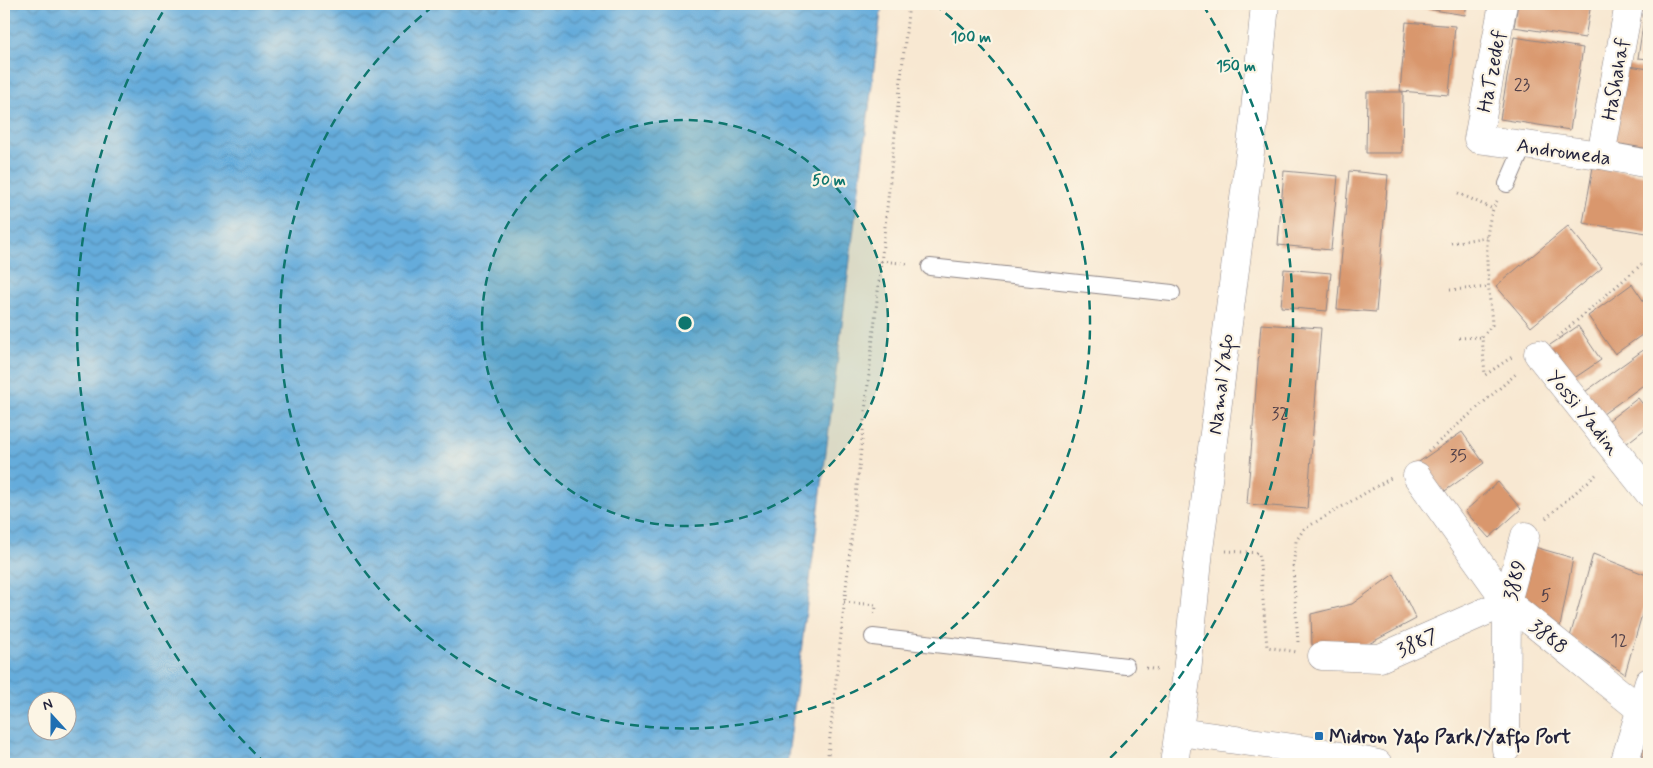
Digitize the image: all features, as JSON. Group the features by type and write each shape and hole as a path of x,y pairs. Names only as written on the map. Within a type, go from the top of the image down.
{"street":[{"name":"Namal Yafo","path":"1174,764 1187,673 1199,550 1254,121 1265,4"},
{"name":"HaTzedef","path":"1478,139 1503,4"},
{"name":"HaShahaf","path":"1601,155 1629,4"},
{"name":"Andromeda","path":"1478,139 1601,155 1649,164"},
{"name":"Yossi Yadin","path":"1527,355 1619,455 1649,493"},
{"name":"3888","path":"1411,469 1507,602 1645,710"},
{"name":"3889","path":"1506,749 1507,602 1525,536"},
{"name":"3887","path":"1322,656 1380,658 1507,602"},
{"path":"1624,764 1645,710 1649,682"},
{"path":"1179,732 1315,751 1378,764"}],"lane":[{"path":"1507,184 1524,145"},
{"path":"930,266 1172,293"},
{"path":"873,637 1126,666"}],"path":[{"path":"827,764 909,4"},
{"path":"1507,184 1493,208 1487,237 1492,325 1482,337 1485,375 1527,355"},
{"path":"1458,193 1493,208"},
{"path":"1451,243 1487,237"},
{"path":"1562,333 1649,259"},
{"path":"881,261 930,266"},
{"path":"1450,290 1490,287"},
{"path":"1459,338 1482,337"},
{"path":"1199,550 1259,553 1267,647 1299,653 1293,569 1296,541 1304,529 1411,469 1497,390"},
{"name":"3889","path":"1525,536 1619,455"},
{"path":"844,602 876,604 873,637"}],"water":[{"path":"4,4 882,4 787,764 4,764"}],"building":[{"path":"1396,4 1467,4 1465,15"},
{"path":"1518,4 1591,4 1585,38 1514,27"},
{"path":"1646,4 1649,4 1649,59 1638,58"},
{"path":"1406,22 1455,26 1449,95 1400,91"},
{"path":"1514,37 1583,48 1570,130 1500,119"},
{"path":"1623,65 1649,69 1649,149 1609,142"},
{"path":"1367,92 1403,92 1402,153 1366,153"},
{"path":"1593,167 1649,176 1649,223 1647,233 1583,223"},
{"path":"1284,171 1338,176 1331,250 1278,245"},
{"path":"1349,171 1388,175 1376,312 1337,309"},
{"path":"1568,226 1602,268 1531,327 1496,286"},
{"path":"1284,269 1331,273 1327,311 1281,307"},
{"path":"1632,284 1649,309 1649,330 1615,354 1588,316"},
{"path":"1261,324 1321,328 1307,509 1247,504"},
{"path":"1578,326 1601,360 1567,383 1544,349"},
{"path":"1649,346 1649,381 1599,417 1582,394"},
{"path":"1638,398 1649,412 1649,426 1622,447 1604,424"},
{"path":"1462,432 1484,463 1438,496 1416,464"},
{"path":"1498,482 1521,509 1489,538 1465,511"},
{"path":"1531,546 1573,558 1560,627 1520,595"},
{"path":"1593,554 1649,576 1649,590 1625,674 1570,637"},
{"path":"1394,574 1416,619 1359,649 1312,645 1311,614 1352,604"},
{"path":"1649,728 1649,764 1640,764"}],"place":[{"name":"Midron Yafo Park/Yaffo Port","path":"1319,736"}]}
